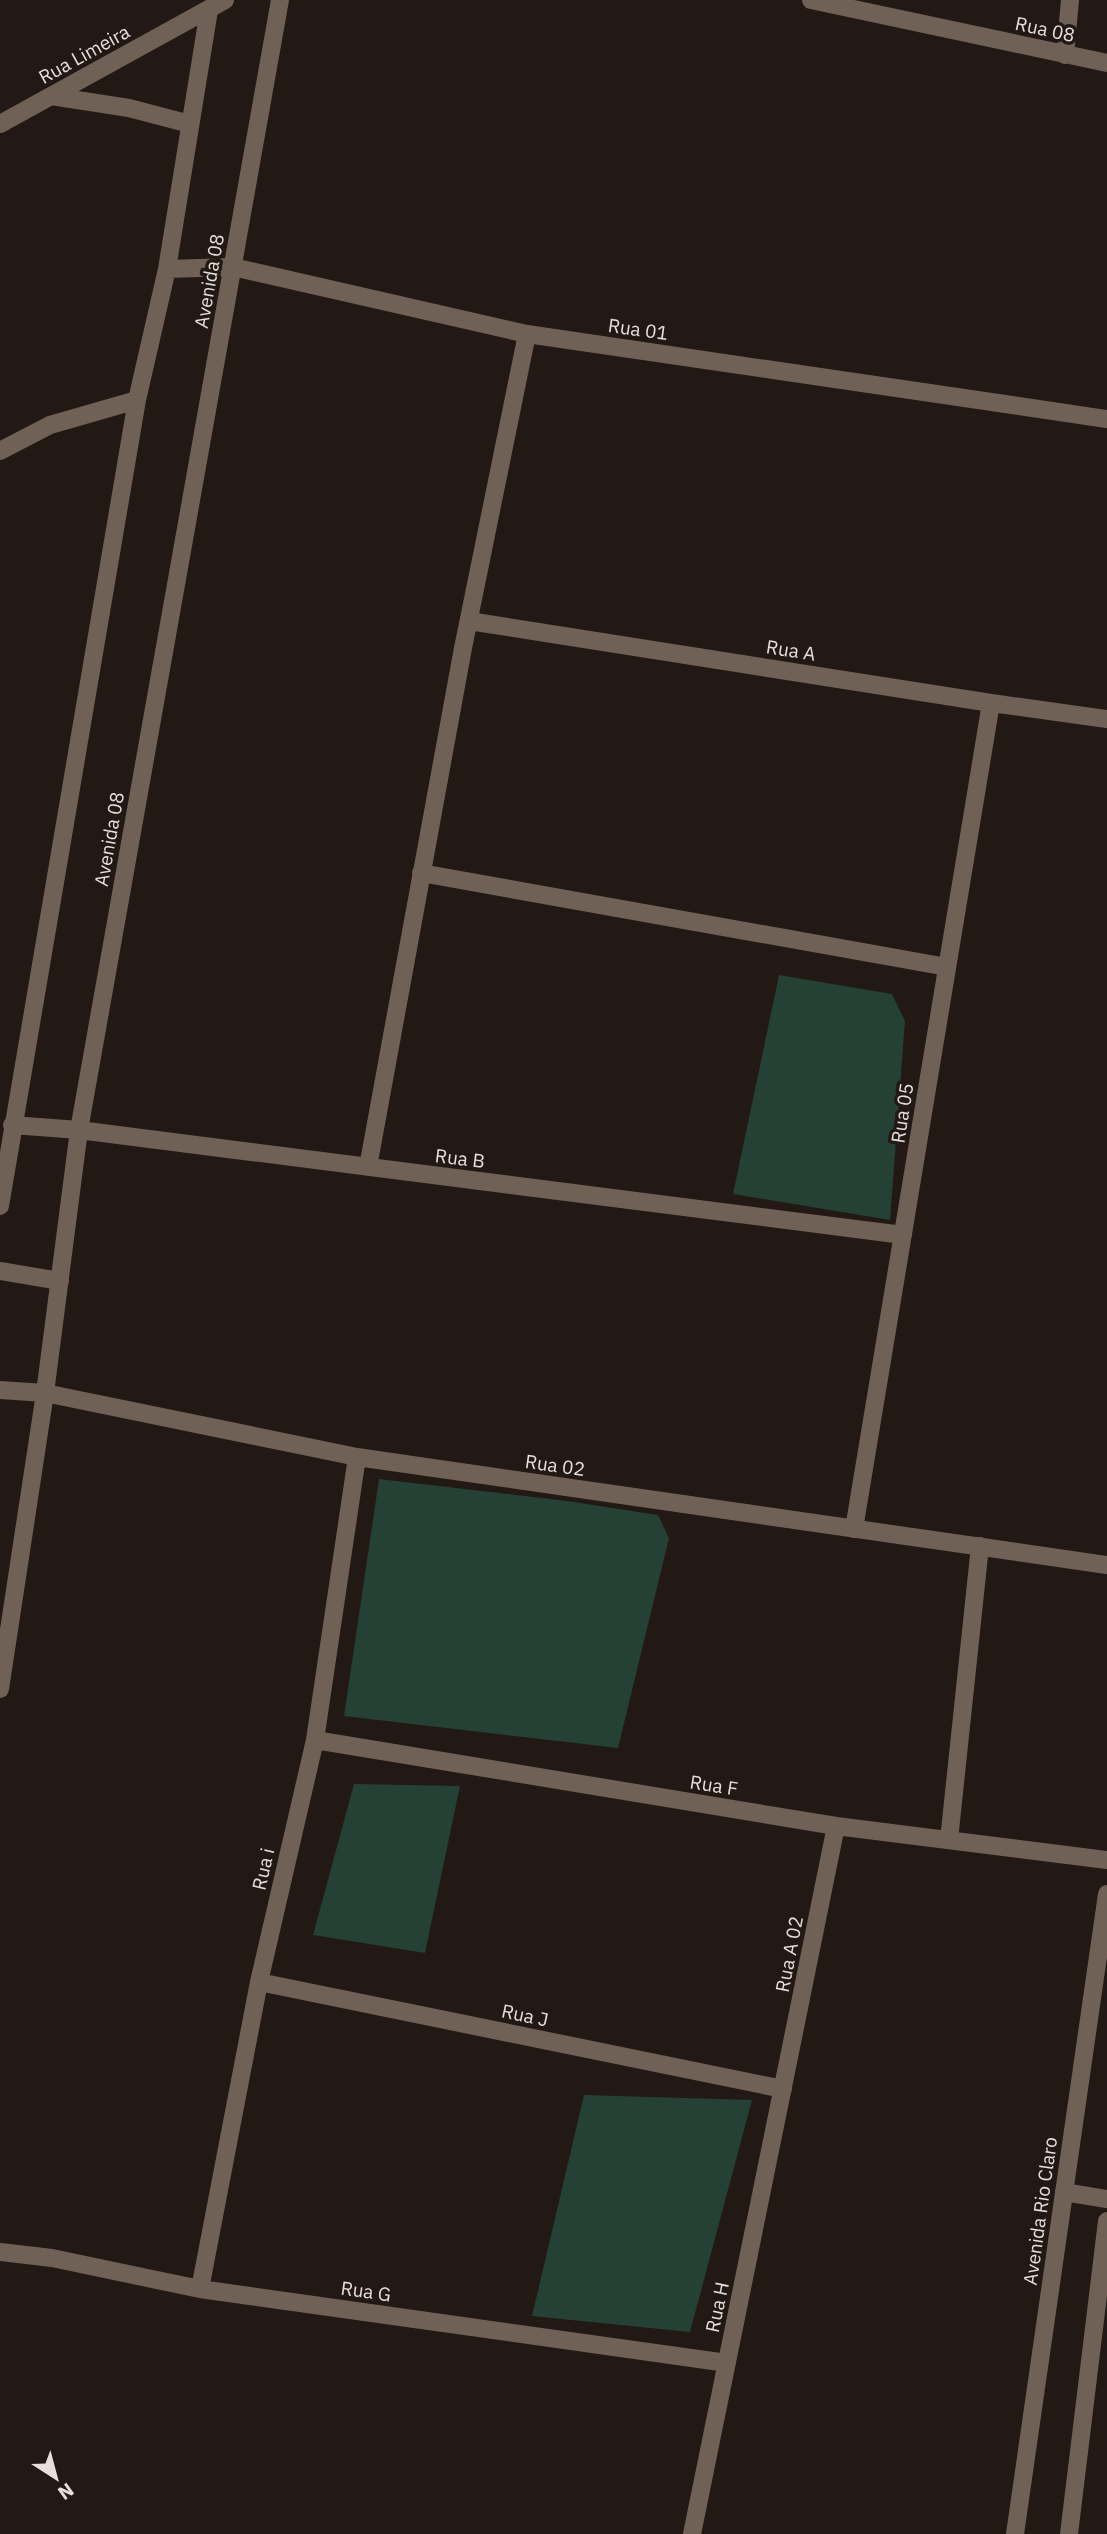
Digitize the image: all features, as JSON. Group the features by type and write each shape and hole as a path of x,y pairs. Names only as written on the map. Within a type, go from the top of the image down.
{"street":[{"name":"Rua Limeira","path":"0,124 225,0"},
{"name":"Avenida 08","path":"0,1689 45,1394 79,1130 280,0"},
{"name":"Rua 08","path":"811,0 1107,63"},
{"path":"1065,55 1070,0"},
{"path":"0,1206 137,400 167,269 209,10"},
{"path":"51,96 129,108 190,124"},
{"name":"Rua 01","path":"167,269 233,267 527,334 1107,419"},
{"path":"368,1167 468,621 527,334"},
{"path":"0,451 50,425 137,400"},
{"name":"Rua A","path":"468,621 1107,719"},
{"name":"Rua 05","path":"854,1529 991,703"},
{"path":"421,873 947,967"},
{"name":"Rua B","path":"12,1125 79,1130 903,1235"},
{"path":"0,1271 60,1281"},
{"name":"Rua 02","path":"0,1390 45,1394 357,1457 1107,1565"},
{"name":"Rua i","path":"200,2289 259,1982 315,1740 357,1457"},
{"path":"949,1840 980,1546"},
{"name":"Rua F","path":"315,1740 836,1826 1107,1860"},
{"name":"Rua A 02","path":"783,2090 836,1826"},
{"name":"Avenida Rio Claro","path":"1014,2534 1107,1894"},
{"name":"Rua J","path":"259,1982 783,2090"},
{"name":"Rua H","path":"692,2534 783,2090"},
{"path":"1064,2192 1107,2199"},
{"path":"1069,2534 1107,2221"},
{"name":"Rua G","path":"0,2252 52,2258 200,2289 727,2363"}],"green space":[{"path":"779,975 892,994 905,1021 890,1220 733,1194"},
{"path":"379,1479 567,1501 658,1515 669,1538 618,1748 344,1716"},
{"path":"354,1784 460,1786 425,1953 313,1935"},
{"path":"584,2095 752,2100 690,2332 532,2316"}]}
